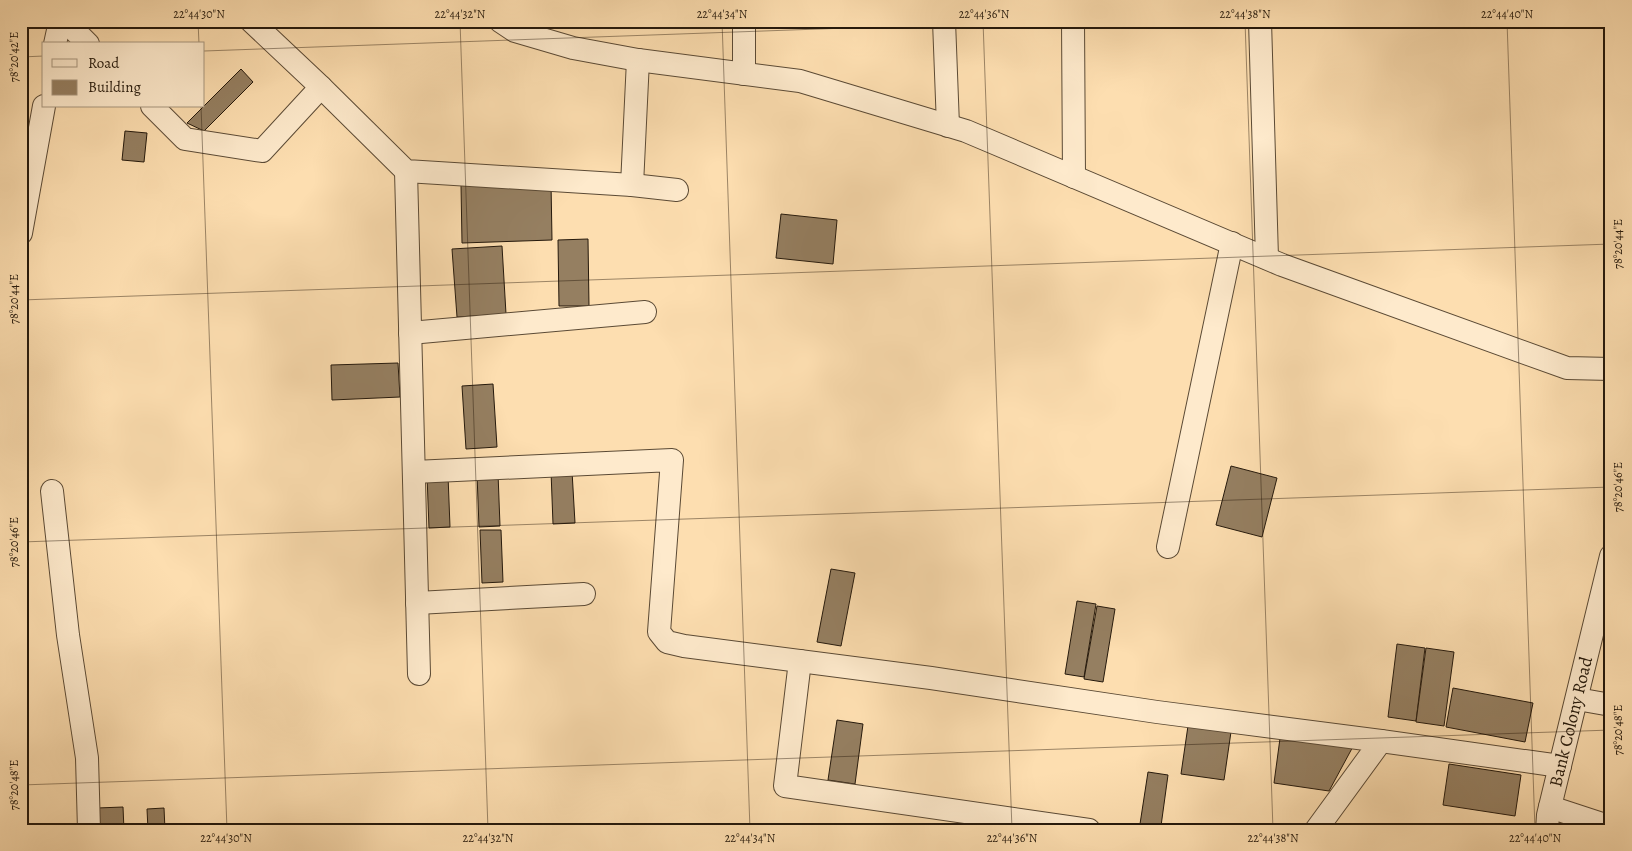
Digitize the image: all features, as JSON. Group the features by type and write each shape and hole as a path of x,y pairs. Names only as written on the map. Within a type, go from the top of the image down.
{"street":[{"path":"56,42 60,21"},
{"path":"65,21 86,42"},
{"path":"251,21 406,171 632,185 677,190"},
{"path":"500,21 514,31 573,48 638,60 800,81 966,131 1267,258 1567,368 1611,368"},
{"path":"744,21 744,74"},
{"path":"944,21 948,126"},
{"path":"1073,21 1074,176"},
{"path":"1260,21 1267,258"},
{"path":"632,185 638,60"},
{"path":"154,108 185,139 262,151 321,87"},
{"path":"21,233 44,108"},
{"path":"406,171 419,674"},
{"path":"1168,547 1232,243"},
{"path":"410,333 645,312"},
{"path":"414,472 672,460 659,632 667,642 684,646 1166,713 1560,766"},
{"path":"52,491 68,635 87,758 89,830"},
{"name":"Bank Colony Road","path":"1547,830 1550,808 1611,556"},
{"path":"417,603 584,594"},
{"path":"800,661 785,786 1090,830"},
{"path":"1576,699 1611,705"},
{"path":"1316,830 1381,741"},
{"path":"1550,808 1611,827"}],"building":[{"path":"241,69 253,82 204,131 187,123 202,108 205,108 205,105"},
{"path":"125,131 147,133 144,162 122,160"},
{"path":"551,183 552,240 462,243 461,185"},
{"path":"781,214 837,220 833,264 776,258"},
{"path":"588,239 589,306 559,306 558,240"},
{"path":"502,246 506,314 457,317 452,249"},
{"path":"398,363 400,397 332,400 331,365"},
{"path":"493,384 497,447 466,449 462,386"},
{"path":"1231,466 1277,478 1262,537 1216,525"},
{"path":"551,471 572,471 575,523 553,524"},
{"path":"498,473 500,526 479,527 477,474"},
{"path":"427,475 448,475 450,527 429,528"},
{"path":"480,530 501,530 503,582 482,583"},
{"path":"831,569 855,573 841,646 817,642"},
{"path":"1077,601 1096,604 1084,677 1065,674"},
{"path":"1097,606 1115,609 1103,682 1084,679"},
{"path":"1397,644 1425,648 1416,721 1388,717"},
{"path":"1426,648 1454,652 1444,726 1416,722"},
{"path":"1453,688 1533,703 1525,742 1446,727"},
{"path":"1189,719 1232,725 1224,780 1181,774"},
{"path":"837,720 863,724 855,784 828,780"},
{"path":"1281,731 1356,741 1329,791 1274,783"},
{"path":"1449,764 1521,775 1515,816 1443,805"},
{"path":"1148,772 1168,775 1161,826 1140,824"},
{"path":"123,807 124,830 98,830 97,808"},
{"path":"164,808 165,830 148,830 147,809"}]}
